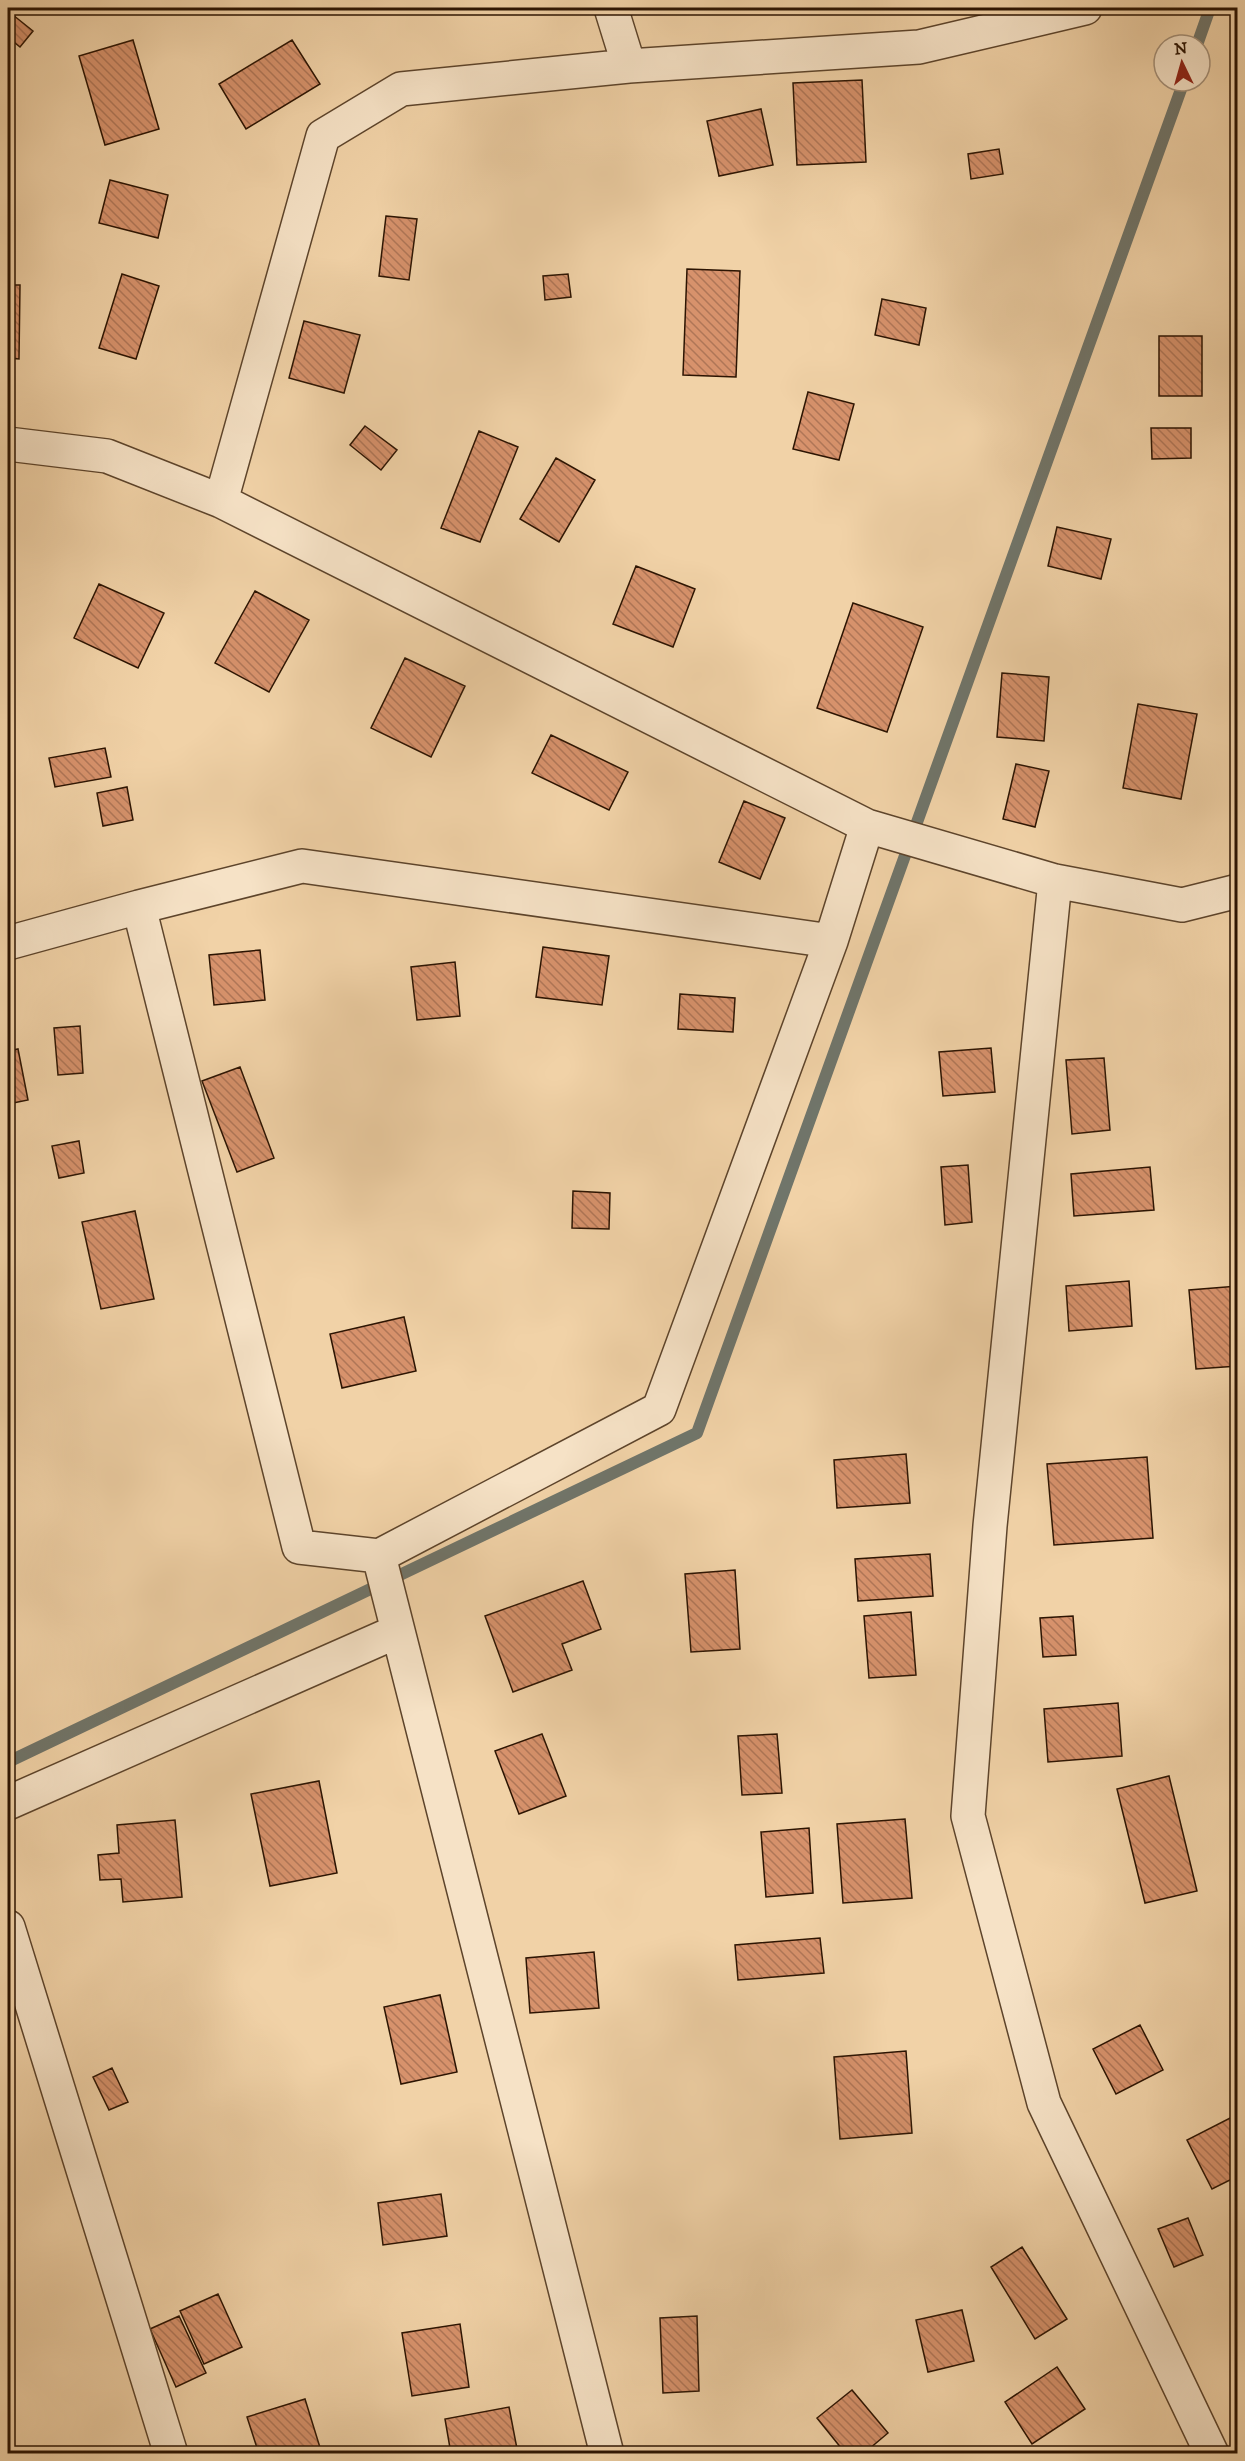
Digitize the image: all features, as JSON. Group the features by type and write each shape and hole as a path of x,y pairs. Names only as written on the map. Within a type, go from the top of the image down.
{"street":[{"path":"611,8 629,66"},
{"path":"221,501 323,136 401,89 629,66 919,46 1085,8"},
{"path":"8,444 107,456 221,501 883,831 1055,881 1182,905 1238,891"},
{"path":"138,907 299,1547 381,1565 659,1409 831,941 883,831"},
{"path":"8,943 138,907 302,866 831,941"},
{"path":"1055,881 990,1526 968,1816 1044,2103 1212,2454"},
{"path":"381,1565 607,2454"},
{"path":"8,1803 395,1619"},
{"path":"8,1927 14,1970 171,2454"}],"building":[{"path":"8,11 33,31 20,47 10,39 8,42"},
{"path":"133,40 159,129 105,145 79,56"},
{"path":"292,40 320,84 246,129 219,84"},
{"path":"862,80 866,162 797,165 793,83"},
{"path":"761,109 773,165 719,176 707,121"},
{"path":"999,149 1003,174 971,179 968,154"},
{"path":"110,180 168,195 158,238 99,223"},
{"path":"386,216 417,219 409,280 379,276"},
{"path":"687,269 740,271 736,377 683,375"},
{"path":"122,274 159,286 136,359 99,348"},
{"path":"568,274 571,297 545,300 543,276"},
{"path":"8,285 20,285 19,359 8,358"},
{"path":"882,299 926,308 919,345 875,335"},
{"path":"304,321 360,335 344,393 289,378"},
{"path":"1159,336 1202,336 1202,396 1159,396"},
{"path":"808,392 854,404 839,460 793,449"},
{"path":"365,426 397,450 381,470 350,445"},
{"path":"1151,428 1191,428 1191,458 1152,459"},
{"path":"479,431 518,447 480,542 441,528"},
{"path":"556,458 595,480 559,542 520,519"},
{"path":"1057,527 1111,539 1101,579 1048,566"},
{"path":"636,566 695,589 673,647 613,624"},
{"path":"99,584 164,613 138,668 74,638"},
{"path":"255,591 309,620 269,692 215,663"},
{"path":"853,603 923,627 887,732 817,708"},
{"path":"405,658 465,686 431,757 371,728"},
{"path":"1002,673 1049,677 1044,741 997,737"},
{"path":"1138,704 1197,714 1181,799 1123,788"},
{"path":"551,735 628,772 609,810 532,773"},
{"path":"105,748 111,777 55,787 49,758"},
{"path":"1016,764 1049,771 1035,827 1003,819"},
{"path":"127,787 133,820 103,826 97,793"},
{"path":"744,801 785,818 760,879 719,862"},
{"path":"543,947 609,956 602,1005 536,997"},
{"path":"260,950 265,1000 214,1005 209,955"},
{"path":"455,962 460,1016 417,1020 411,967"},
{"path":"680,994 735,998 733,1032 678,1029"},
{"path":"80,1026 83,1073 58,1075 54,1028"},
{"path":"991,1048 995,1092 943,1096 939,1052"},
{"path":"18,1049 28,1100 8,1104 8,1051"},
{"path":"1104,1058 1110,1130 1072,1134 1066,1060"},
{"path":"240,1067 274,1158 237,1172 202,1081"},
{"path":"79,1141 84,1173 59,1178 52,1146"},
{"path":"968,1165 972,1222 945,1225 941,1167"},
{"path":"1150,1167 1154,1210 1074,1216 1071,1174"},
{"path":"573,1191 610,1193 609,1229 572,1228"},
{"path":"135,1211 154,1299 101,1309 82,1222"},
{"path":"1129,1281 1132,1326 1069,1331 1066,1286"},
{"path":"1238,1286 1238,1366 1196,1369 1189,1290"},
{"path":"404,1317 416,1371 342,1388 330,1334"},
{"path":"906,1454 910,1503 837,1508 834,1460"},
{"path":"1147,1457 1153,1538 1054,1545 1047,1464"},
{"path":"930,1554 933,1596 858,1601 855,1559"},
{"path":"735,1570 740,1649 691,1652 685,1574"},
{"path":"583,1581 601,1629 562,1644 572,1670 513,1692 485,1616"},
{"path":"911,1612 916,1675 869,1678 864,1616"},
{"path":"1073,1616 1076,1655 1043,1657 1040,1618"},
{"path":"1118,1703 1122,1756 1048,1762 1044,1709"},
{"path":"542,1734 566,1796 519,1814 495,1751"},
{"path":"777,1734 782,1793 742,1795 738,1736"},
{"path":"1169,1776 1197,1891 1145,1903 1117,1789"},
{"path":"319,1781 337,1873 270,1886 251,1794"},
{"path":"905,1819 912,1898 843,1903 837,1824"},
{"path":"175,1820 182,1897 123,1902 121,1879 100,1880 98,1855 119,1853 117,1825"},
{"path":"809,1828 813,1893 766,1897 761,1832"},
{"path":"820,1938 824,1973 738,1980 735,1945"},
{"path":"594,1952 599,2008 530,2013 526,1958"},
{"path":"440,1995 457,2072 401,2084 384,2007"},
{"path":"1140,2025 1163,2070 1116,2094 1093,2049"},
{"path":"906,2051 912,2133 840,2139 834,2057"},
{"path":"112,2068 128,2102 109,2110 93,2077"},
{"path":"1238,2114 1238,2176 1212,2189 1187,2140"},
{"path":"441,2194 447,2236 383,2245 378,2203"},
{"path":"1188,2218 1203,2255 1174,2267 1158,2229"},
{"path":"1022,2247 1067,2319 1035,2339 991,2267"},
{"path":"218,2294 242,2347 204,2364 180,2311"},
{"path":"962,2310 974,2361 928,2372 916,2320"},
{"path":"179,2316 206,2373 176,2387 150,2329"},
{"path":"697,2316 699,2391 663,2393 660,2318"},
{"path":"460,2324 469,2387 412,2396 402,2333"},
{"path":"1238,2365 1238,2386 1231,2368"},
{"path":"1057,2367 1085,2409 1032,2444 1005,2402"},
{"path":"852,2390 888,2433 863,2454 846,2454 817,2418"},
{"path":"305,2399 322,2454 259,2454 247,2417"},
{"path":"509,2407 518,2454 451,2454 445,2419"}],"waterway":[{"path":"1201,33 1210,8"},
{"path":"8,1762 697,1433 1180,93"}]}
